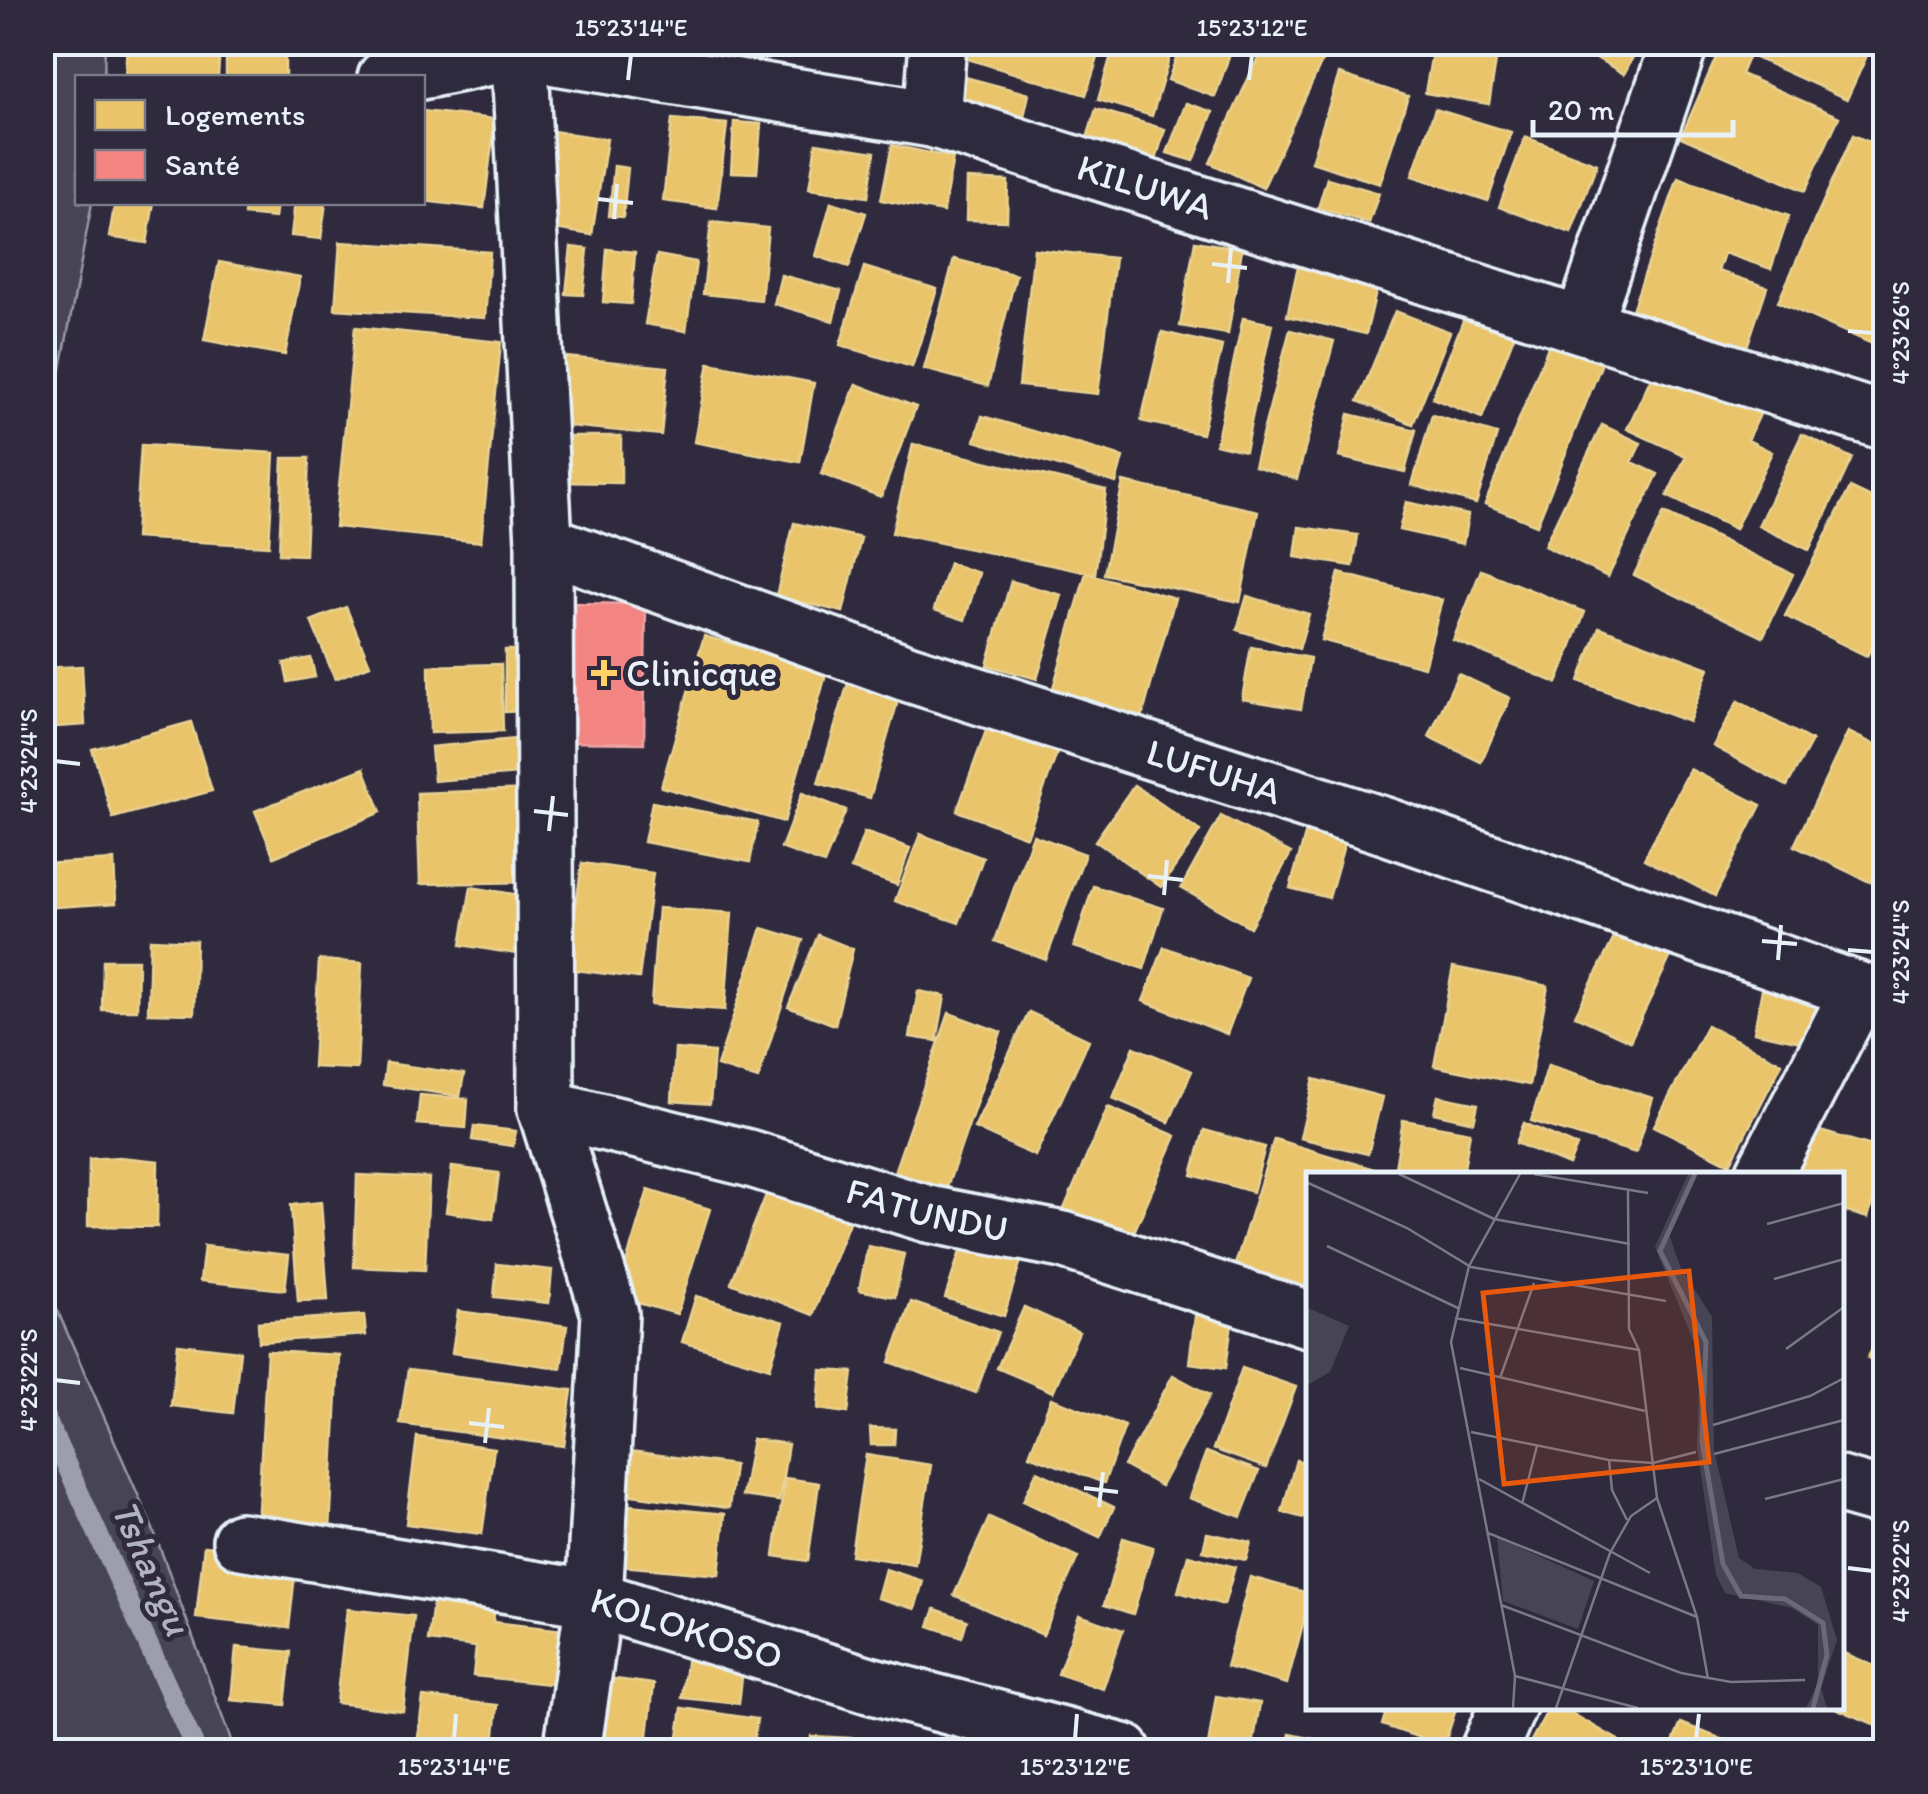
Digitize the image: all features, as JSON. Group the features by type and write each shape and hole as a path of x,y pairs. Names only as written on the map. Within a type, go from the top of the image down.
{"street":[{"path":"932,119 938,42"},
{"path":"1583,325 1680,42"},
{"path":"520,47 544,543 546,1108 610,1314 594,1598 572,1752"},
{"name":"KILUWA","path":"399,75 520,47 932,119 1886,422"},
{"name":"LUFUHA","path":"544,543 907,672 1385,826 1872,996"},
{"path":"1765,1172 1872,996"},
{"name":"FATUNDU","path":"546,1108 748,1158 928,1214 1063,1240 1306,1318"},
{"path":"1843,1486 1886,1498"},
{"name":"KOLOKOSO","path":"241,1542 594,1598 869,1685 1123,1752"},
{"path":"1488,1752 1507,1709"}],"shaded area":[{"path":"43,42 105,43 104,75 75,75 75,205 92,205 43,465"},
{"path":"42,1275 153,1529 235,1751 43,1751"}],"building: Logements":[{"path":"127,42 220,42 218,75 125,75"},
{"path":"226,42 285,42 285,75 226,75"},
{"path":"685,42 730,42 731,60 686,62"},
{"path":"951,42 1103,42 1086,95 948,53"},
{"path":"1115,42 1174,42 1152,116 1098,100"},
{"path":"1182,42 1234,42 1215,97 1168,80"},
{"path":"1265,42 1331,42 1263,188 1210,163"},
{"path":"1434,42 1499,42 1489,104 1425,93"},
{"path":"1569,42 1641,42 1624,74"},
{"path":"1723,42 1850,42 1869,51 1847,99 1749,55 1741,74 1839,117 1805,191 1681,137"},
{"path":"950,73 1029,94 1022,125 942,104"},
{"path":"1339,74 1408,96 1380,184 1311,162"},
{"path":"1186,103 1213,112 1194,161 1167,153"},
{"path":"1096,109 1165,129 1154,167 1085,145"},
{"path":"1435,109 1511,132 1488,201 1412,176"},
{"path":"425,111 495,119 484,208 425,201"},
{"path":"672,119 727,124 717,208 663,201"},
{"path":"734,122 761,124 757,173 731,172"},
{"path":"553,131 607,139 592,235 537,226"},
{"path":"1853,135 1886,149 1886,350 1778,302"},
{"path":"1525,137 1597,164 1571,233 1499,207"},
{"path":"816,143 875,152 868,197 809,189"},
{"path":"892,145 953,158 943,212 881,200"},
{"path":"614,166 628,168 623,217 609,216"},
{"path":"1327,178 1379,193 1369,223 1318,208"},
{"path":"1678,178 1789,216 1771,269 1724,253 1718,271 1767,287 1746,350 1632,310"},
{"path":"967,179 1008,181 1007,221 966,220"},
{"path":"831,202 866,213 849,267 816,256"},
{"path":"114,205 153,205 147,243 109,237"},
{"path":"245,205 277,205 275,218 244,215"},
{"path":"295,205 326,205 321,239 291,236"},
{"path":"711,222 768,228 761,300 703,294"},
{"path":"1195,241 1242,249 1228,334 1180,326"},
{"path":"340,242 490,252 485,318 335,309"},
{"path":"571,247 588,249 583,295 566,294"},
{"path":"607,249 635,252 631,304 603,302"},
{"path":"1034,249 1115,258 1098,394 1019,386"},
{"path":"657,255 696,262 686,331 645,324"},
{"path":"1300,257 1380,275 1366,334 1287,316"},
{"path":"954,259 1016,275 988,386 924,369"},
{"path":"219,262 300,277 285,355 204,340"},
{"path":"864,267 937,289 912,367 840,345"},
{"path":"781,275 841,291 833,321 774,304"},
{"path":"1395,311 1450,332 1413,424 1358,401"},
{"path":"1467,311 1516,331 1482,418 1432,398"},
{"path":"1243,318 1272,324 1245,451 1216,444"},
{"path":"355,327 501,342 481,542 335,527"},
{"path":"1290,330 1334,341 1297,479 1254,466"},
{"path":"1162,332 1222,346 1202,434 1141,421"},
{"path":"1552,337 1604,358 1537,525 1485,504"},
{"path":"555,356 668,367 661,435 547,424"},
{"path":"709,363 814,383 800,462 694,442"},
{"path":"1657,365 1761,412 1748,440 1772,452 1735,529 1667,496 1686,456 1627,429"},
{"path":"856,384 916,407 881,497 821,474"},
{"path":"1349,414 1416,430 1405,472 1339,457"},
{"path":"1432,415 1497,434 1476,504 1412,485"},
{"path":"982,416 1123,457 1116,483 975,441"},
{"path":"1602,425 1641,443 1632,462 1658,474 1608,577 1544,546"},
{"path":"1802,434 1852,458 1809,550 1758,526"},
{"path":"553,436 621,436 621,483 553,482"},
{"path":"913,444 1106,490 1095,574 892,533"},
{"path":"141,445 274,453 269,546 135,538"},
{"path":"283,458 309,458 305,555 279,554"},
{"path":"1123,482 1258,511 1240,602 1104,574"},
{"path":"1850,488 1886,505 1886,619 1867,656 1785,616"},
{"path":"1406,502 1468,515 1463,544 1399,530"},
{"path":"1664,513 1793,574 1763,637 1634,575"},
{"path":"794,523 861,538 843,612 776,596"},
{"path":"1299,527 1358,535 1353,566 1295,557"},
{"path":"949,563 979,573 965,620 934,610"},
{"path":"1481,570 1585,612 1557,683 1453,640"},
{"path":"1086,573 1175,598 1141,721 1051,695"},
{"path":"1339,573 1442,600 1424,667 1321,640"},
{"path":"1011,581 1062,595 1037,679 987,665"},
{"path":"1247,596 1309,614 1299,649 1237,630"},
{"path":"346,607 370,665 335,679 311,621"},
{"path":"1599,627 1709,668 1689,722 1579,681"},
{"path":"704,636 827,671 784,822 661,787"},
{"path":"1251,647 1310,658 1301,709 1242,699"},
{"path":"505,650 524,650 524,711 505,712"},
{"path":"311,658 315,677 288,682 284,663"},
{"path":"501,664 503,731 430,733 429,666"},
{"path":"82,666 85,725 42,728 42,668"},
{"path":"1458,674 1510,698 1481,762 1429,737"},
{"path":"848,683 899,697 870,798 818,783"},
{"path":"1738,701 1812,741 1787,786 1713,746"},
{"path":"991,717 1061,742 1027,837 957,811"},
{"path":"191,722 212,791 113,818 92,749"},
{"path":"1848,732 1886,750 1886,849 1870,882 1794,846"},
{"path":"526,738 529,773 434,781 431,747"},
{"path":"364,768 381,812 274,857 255,811"},
{"path":"1690,769 1761,805 1715,896 1644,859"},
{"path":"1134,785 1200,831 1161,887 1095,841"},
{"path":"534,789 535,882 420,884 417,793"},
{"path":"802,793 846,810 824,864 781,848"},
{"path":"652,802 758,822 750,862 644,842"},
{"path":"1221,816 1291,853 1250,927 1181,888"},
{"path":"1309,821 1348,831 1329,898 1290,888"},
{"path":"864,832 910,848 897,885 851,869"},
{"path":"920,834 983,858 959,923 895,901"},
{"path":"1033,835 1085,854 1046,960 995,941"},
{"path":"114,860 116,903 42,908 42,864"},
{"path":"582,863 653,873 639,978 567,969"},
{"path":"1093,886 1163,908 1144,969 1074,947"},
{"path":"471,887 532,897 523,955 461,945"},
{"path":"658,908 732,913 725,1010 651,1005"},
{"path":"762,928 803,940 758,1079 717,1066"},
{"path":"1617,932 1670,958 1630,1041 1575,1016"},
{"path":"818,935 853,949 835,1025 788,1007"},
{"path":"150,939 196,941 194,1014 148,1013"},
{"path":"1164,947 1248,978 1227,1034 1143,1001"},
{"path":"103,960 138,960 137,1010 102,1010"},
{"path":"319,960 362,963 357,1069 313,1067"},
{"path":"1453,967 1548,986 1529,1085 1434,1066"},
{"path":"1765,973 1822,985 1810,1044 1754,1032"},
{"path":"918,991 945,996 937,1041 910,1037"},
{"path":"1029,1012 1089,1040 1035,1156 974,1128"},
{"path":"949,1013 1001,1032 944,1196 892,1178"},
{"path":"1707,1025 1782,1063 1730,1164 1654,1126"},
{"path":"1134,1047 1192,1071 1169,1122 1113,1098"},
{"path":"675,1049 714,1052 710,1104 672,1101"},
{"path":"386,1063 464,1074 460,1096 383,1085"},
{"path":"1548,1065 1653,1098 1636,1153 1531,1121"},
{"path":"1314,1079 1382,1097 1368,1154 1300,1138"},
{"path":"420,1095 468,1099 466,1128 417,1124"},
{"path":"1438,1096 1478,1104 1474,1122 1434,1113"},
{"path":"1108,1107 1176,1136 1130,1241 1063,1211"},
{"path":"1403,1120 1470,1132 1463,1172 1394,1172"},
{"path":"1524,1123 1577,1146 1569,1165 1516,1143"},
{"path":"474,1126 516,1131 513,1146 472,1140"},
{"path":"1813,1129 1886,1150 1868,1218 1843,1211 1843,1172 1800,1172"},
{"path":"1204,1130 1265,1147 1253,1192 1192,1175"},
{"path":"1274,1139 1384,1172 1306,1172 1306,1300 1231,1278"},
{"path":"89,1159 158,1161 157,1227 88,1226"},
{"path":"452,1167 499,1173 493,1219 446,1212"},
{"path":"357,1175 429,1178 425,1270 354,1267"},
{"path":"648,1190 710,1209 677,1314 616,1297"},
{"path":"768,1190 849,1222 813,1315 731,1283"},
{"path":"321,1202 328,1300 298,1301 291,1205"},
{"path":"964,1239 1022,1257 1004,1316 945,1298"},
{"path":"204,1246 289,1255 285,1290 200,1281"},
{"path":"868,1246 904,1254 895,1297 859,1290"},
{"path":"497,1264 552,1270 549,1303 494,1297"},
{"path":"696,1296 784,1322 770,1368 682,1342"},
{"path":"911,1302 998,1332 976,1393 890,1362"},
{"path":"1024,1307 1079,1332 1053,1392 997,1368"},
{"path":"1196,1309 1233,1314 1226,1368 1189,1363"},
{"path":"458,1311 567,1326 561,1368 452,1353"},
{"path":"1886,1311 1886,1365 1868,1358"},
{"path":"364,1315 366,1335 259,1342 258,1322"},
{"path":"178,1344 240,1351 233,1413 171,1406"},
{"path":"267,1351 339,1355 330,1530 257,1526"},
{"path":"1242,1368 1296,1387 1266,1468 1213,1449"},
{"path":"408,1370 572,1390 564,1446 400,1424"},
{"path":"821,1370 853,1372 848,1413 818,1409"},
{"path":"1173,1375 1210,1395 1161,1486 1124,1466"},
{"path":"1051,1398 1125,1426 1104,1483 1029,1455"},
{"path":"870,1428 895,1429 894,1445 871,1445"},
{"path":"417,1437 494,1448 482,1534 406,1524"},
{"path":"752,1439 788,1444 779,1501 742,1496"},
{"path":"630,1451 734,1465 729,1508 624,1494"},
{"path":"1206,1452 1259,1471 1241,1517 1189,1498"},
{"path":"866,1455 931,1465 915,1564 851,1555"},
{"path":"1296,1460 1306,1462 1306,1518 1282,1512"},
{"path":"1037,1471 1114,1507 1100,1537 1023,1501"},
{"path":"785,1478 819,1483 808,1561 774,1556"},
{"path":"628,1505 725,1514 719,1575 623,1566"},
{"path":"989,1518 1078,1557 1043,1635 954,1595"},
{"path":"1207,1533 1251,1542 1246,1560 1203,1551"},
{"path":"1123,1538 1153,1547 1133,1614 1104,1605"},
{"path":"204,1546 297,1556 289,1628 196,1618"},
{"path":"1188,1555 1235,1567 1224,1605 1178,1592"},
{"path":"885,1569 923,1581 915,1609 877,1598"},
{"path":"1250,1577 1306,1592 1306,1613 1287,1684 1226,1667"},
{"path":"434,1595 495,1604 493,1622 564,1630 558,1685 473,1676 476,1647 428,1641"},
{"path":"347,1609 414,1616 403,1711 336,1703"},
{"path":"935,1609 967,1620 962,1637 929,1626"},
{"path":"1079,1615 1123,1630 1103,1689 1058,1674"},
{"path":"688,1644 745,1650 739,1704 682,1698"},
{"path":"236,1647 291,1652 285,1705 231,1700"},
{"path":"1843,1652 1886,1671 1883,1728 1838,1709 1843,1709"},
{"path":"592,1676 654,1684 646,1752 583,1752"},
{"path":"1216,1696 1260,1703 1252,1752 1207,1752"},
{"path":"423,1697 498,1705 493,1752 416,1752"},
{"path":"682,1708 757,1719 752,1752 676,1752"},
{"path":"1387,1709 1456,1709 1444,1746 1382,1725"},
{"path":"1548,1709 1564,1709 1618,1740 1611,1752 1525,1752"},
{"path":"1681,1723 1749,1750 1669,1752"},
{"path":"1290,1734 1352,1747 1351,1752 1286,1752"},
{"path":"811,1736 868,1739 867,1752 810,1752"}],"building: Santé":[{"name":"Clinicque","path":"564,603 646,604 644,743 563,742"}],"waterway":[{"name":"Tshangu","path":"42,189 42,207"},
{"name":"Tshangu","path":"42,1411 197,1752"}],"place":[{"name":"Clinicque","path":"604,673"}]}
